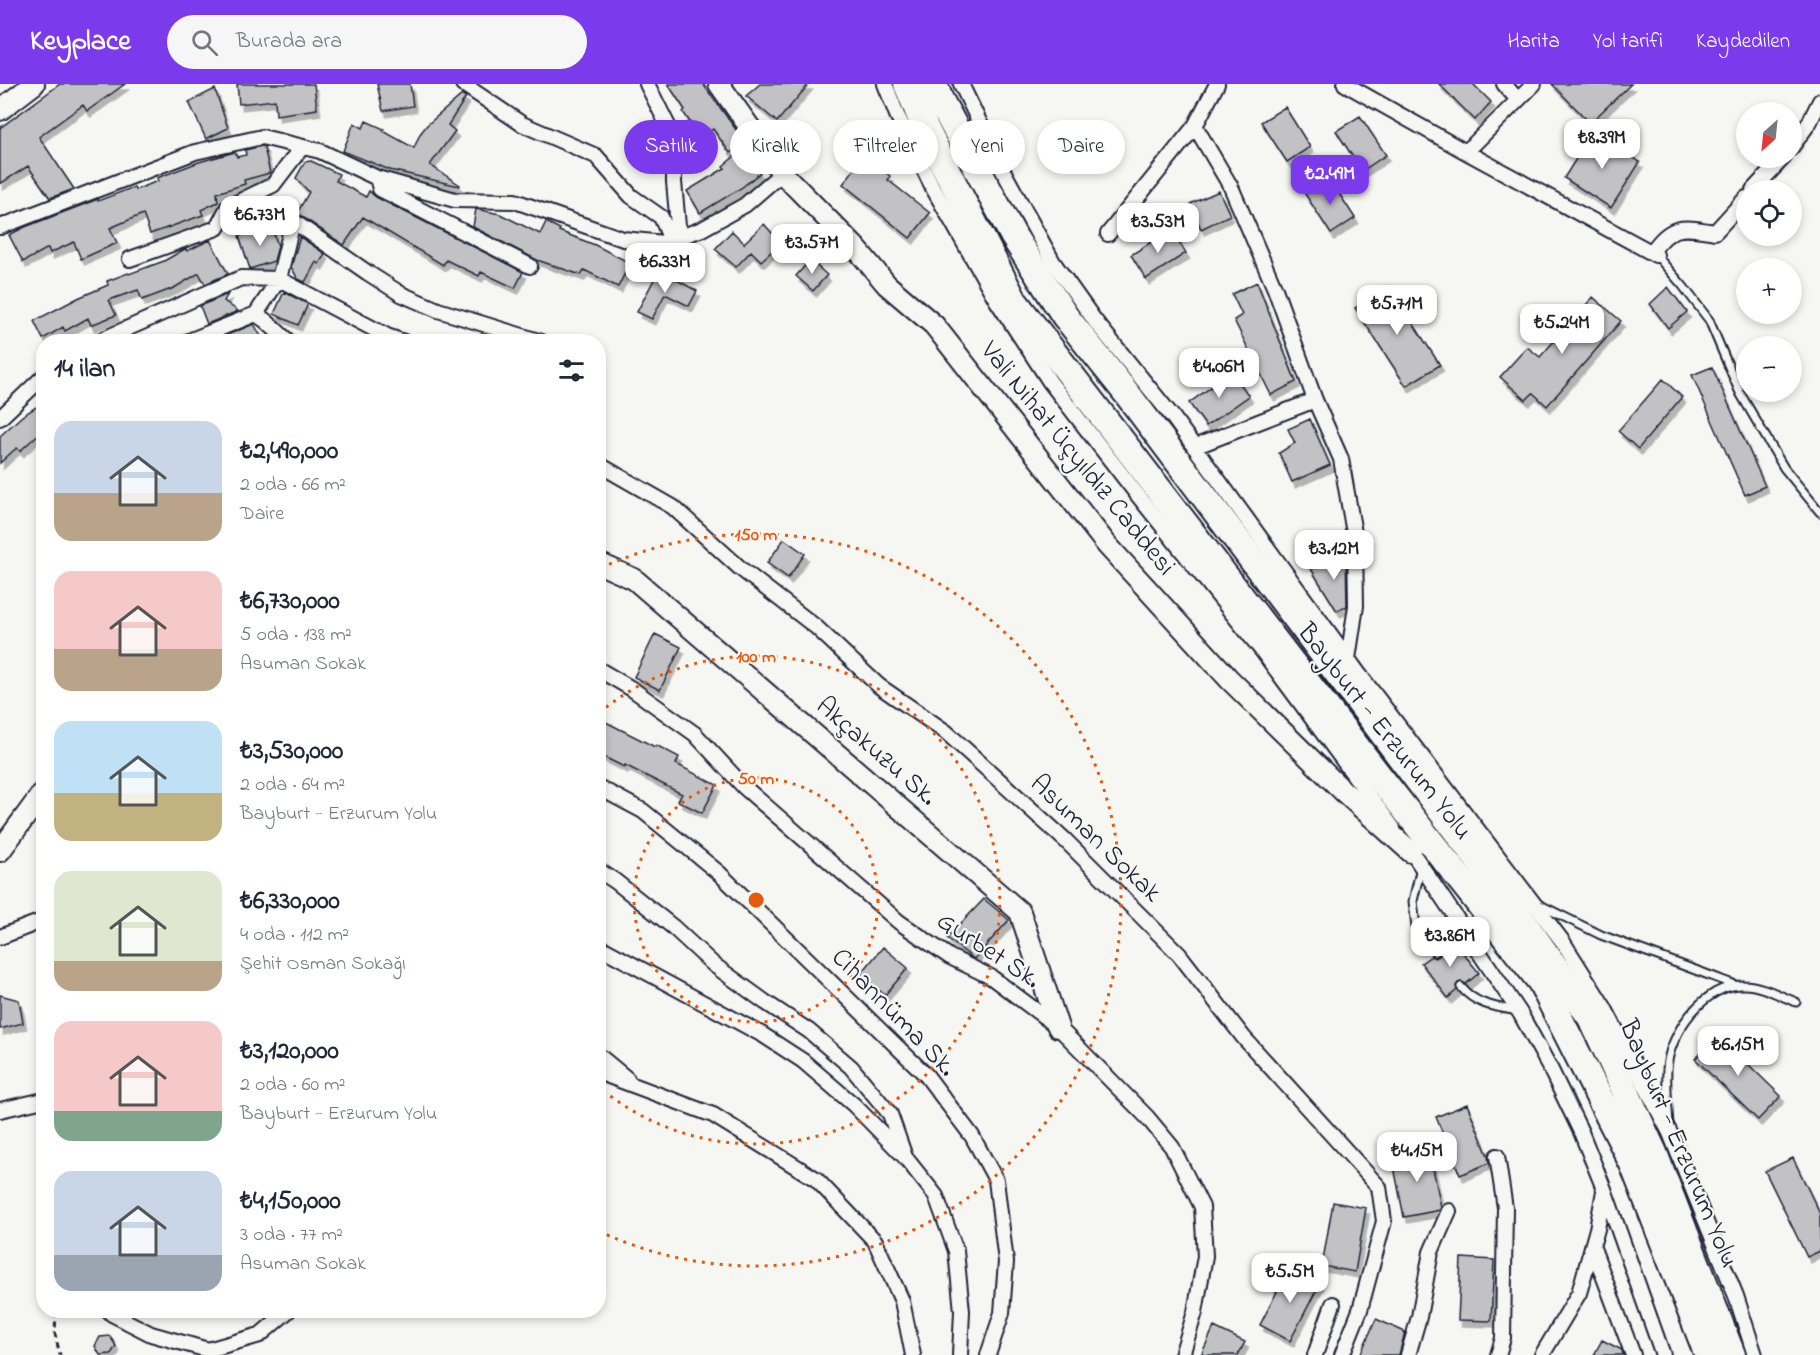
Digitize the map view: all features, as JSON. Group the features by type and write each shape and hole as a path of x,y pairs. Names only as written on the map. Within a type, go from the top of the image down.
{"highway":[{"name":"Bayburt - Erzurum Yolu","path":"907,84 925,128 1014,301 1371,766 1541,982 1633,1164 1706,1350"},
{"name":"Bayburt - Erzurum Yolu","path":"934,84 940,100 1014,237 1065,316 1128,395 1491,877 1592,1019 1654,1153 1732,1355"}],"main road":[{"path":"0,110 34,84"},
{"name":"Vali Nihat Üçyıldız Caddesi","path":"718,84 744,120"},
{"name":"Vali Nihat Üçyıldız Caddesi","path":"783,174 856,248 887,285 934,325 1107,545 1229,679 1416,859"},
{"name":"Akçakuzu Sk.","path":"606,567 634,579 1020,912 1058,1027"},
{"path":"0,851 36,804"}],"street":[{"path":"463,84 522,124 596,156 631,196 661,217 675,238"},
{"path":"647,84 674,138 675,238"},
{"path":"885,84 897,115 933,188 997,301 1050,382 1263,651 1416,859 1519,1011 1549,1066 1604,1189 1663,1355"},
{"path":"961,84 1001,167 1053,262 1095,321 1172,416 1348,659 1563,942 1604,1007 1670,1133 1736,1296 1755,1355"},
{"path":"1108,234 1195,126 1217,84"},
{"path":"1346,84 1654,254 1664,236 1680,228 1715,232 1736,209"},
{"path":"1504,84 1518,99"},
{"path":"1466,152 1534,84"},
{"path":"1802,133 1820,101"},
{"path":"1195,126 1235,197 1275,289 1315,400 1341,459 1355,540 1356,606 1348,659"},
{"path":"0,227 195,152 262,137 320,151 377,178 454,200 515,201 623,239 664,243 702,229 746,205 781,174"},
{"path":"130,259 217,228 228,207 273,184 302,147"},
{"path":"1762,180 1773,168"},
{"path":"377,178 380,189 530,266"},
{"path":"228,207 292,221 401,294 438,310 520,334"},
{"path":"206,334 256,314 279,279 292,221"},
{"path":"115,334 241,278 279,279 383,334"},
{"path":"256,314 280,334"},
{"path":"0,418 36,384"},
{"path":"1194,447 1315,400"},
{"name":"Asuman Sokak","path":"606,469 673,507 741,569 816,627 879,686 945,732 1065,840 1179,954 1244,1038 1379,1187 1384,1221 1360,1310 1342,1355"},
{"name":"Gurbet Sk.","path":"606,674 696,734 744,788 899,922 950,957 992,977 1058,1027 1148,1117 1172,1147 1202,1207 1205,1256 1195,1312 1182,1355"},
{"name":"Cihannüma Sk.","path":"606,791 644,812 719,873 926,1075 972,1136 996,1180 1006,1262 1002,1313 988,1355"},
{"path":"606,875 673,927 714,964 809,1031 851,1067 890,1114 905,1157"},
{"path":"0,937 36,923"},
{"path":"606,950 763,1035 803,1062 854,1105 905,1157 936,1196 956,1251 962,1311 960,1355"},
{"path":"606,1062 635,1086"},
{"path":"606,1075 713,1114 816,1179 875,1241 902,1301 913,1355"},
{"path":"0,1110 36,1102"},
{"path":"1497,1156 1506,1208 1503,1338 1498,1355"},
{"path":"1542,1355 1579,1293 1593,1248 1604,1189"},
{"path":"1408,1355 1419,1317 1431,1252 1449,1211"},
{"path":"1593,1248 1633,1355"},
{"path":"1315,1355 1333,1304"},
{"path":"120,1318 151,1334 208,1350 260,1335 280,1318"}],"lane":[{"path":"1654,254 1709,320 1740,393 1784,468 1820,512"},
{"path":"1416,859 1413,901 1416,927 1435,952"},
{"path":"1532,901 1601,935 1736,985 1751,986 1796,1002"},
{"path":"1670,1133 1667,1068 1674,1042 1696,1007 1720,989 1736,985"},
{"path":"1461,987 1468,995 1485,1005 1519,1011"}],"path":[{"path":"56,1318 55,1334 60,1355"}],"building":[{"path":"60,84 125,84 87,111 83,105 39,137 74,189 50,198 28,166 0,184 0,128"},
{"path":"237,84 314,84 317,109 276,115 275,100 239,104"},
{"path":"377,84 410,84 413,106 383,111"},
{"path":"668,84 703,84 730,121 730,153 718,136 718,120 689,120 683,112 685,110"},
{"path":"760,84 809,84 779,120 775,120 746,96"},
{"path":"1439,84 1473,84 1491,102 1475,120"},
{"path":"1552,84 1631,84 1590,123"},
{"path":"215,89 228,128 206,139 189,102"},
{"path":"462,95 466,97 448,125 455,131 430,165 459,186 390,170 343,151 354,123 363,128 366,121 384,129 383,131 414,148 427,125"},
{"path":"1285,107 1310,147 1287,162 1261,122"},
{"path":"1360,116 1386,155 1362,171 1336,131"},
{"path":"1592,133 1640,162 1611,208 1564,178"},
{"path":"262,146 270,173 244,180 245,184 217,193 218,202 201,210 203,215 150,234 143,214 110,228 117,243 81,259 74,242 50,253 48,248 23,262 9,235 98,199 98,201 134,187 135,190 158,181 157,178 199,162 235,152 237,157 246,155 245,150"},
{"path":"730,160 730,174 759,174 741,188 700,213 687,191 718,174 725,168 723,166"},
{"path":"311,161 339,174 336,181 366,197 369,191 376,197 523,272 515,288 481,272 479,276 446,260 443,265 363,217 344,245 297,213 309,192 296,178 305,162"},
{"path":"850,174 887,174 890,176 888,180 930,213 910,238 843,184"},
{"path":"1329,178 1355,218 1331,234 1305,194"},
{"path":"1219,191 1230,215 1201,229 1190,204"},
{"path":"476,209 500,214 540,234 546,222 560,229 559,231 595,245 630,263 618,287 584,270 581,275 537,260 473,227"},
{"path":"764,224 781,243 761,261 751,251 736,267 715,249 732,231 744,243"},
{"path":"271,226 278,246 274,261 250,269 239,236"},
{"path":"1171,229 1186,253 1146,279 1131,255"},
{"path":"300,237 325,254 319,264 316,262 305,282 298,279 291,267"},
{"path":"210,240 228,274 205,284 199,273 174,288 142,300 138,290 109,300 116,315 91,325 88,318 65,331 63,327 51,334 40,334 34,321 108,285 107,281 164,261 183,250 187,251"},
{"path":"810,260 827,275 813,291 796,276"},
{"path":"659,270 697,291 689,306 665,294 652,319 637,312"},
{"path":"1257,282 1296,382 1271,395 1234,320 1242,315 1232,294"},
{"path":"1389,286 1440,365 1406,386 1355,308"},
{"path":"1668,287 1687,312 1668,328 1650,304"},
{"path":"284,292 308,304 298,325 274,314"},
{"path":"228,294 224,301 238,311 207,324 200,306"},
{"path":"1593,297 1621,321 1547,406 1533,393 1526,400 1500,377 1527,347 1540,357"},
{"path":"254,324 260,334 230,334"},
{"path":"1712,367 1765,486 1745,495 1692,375"},
{"path":"1232,372 1249,396 1206,426 1189,403"},
{"path":"1663,379 1682,397 1638,449 1618,431"},
{"path":"36,407 36,436 20,451 17,448 0,463 0,436 22,416"},
{"path":"1310,419 1330,465 1292,482 1279,453 1295,443 1288,429"},
{"path":"784,539 805,554 788,578 767,563"},
{"path":"1346,555 1347,606 1337,611 1311,569"},
{"path":"655,634 681,647 660,690 634,677"},
{"path":"606,722 679,757 676,764 717,785 702,813 678,801 682,794 625,765 624,767 606,758"},
{"path":"984,899 1009,920 974,959 947,938"},
{"path":"1452,939 1479,973 1466,984 1458,983 1457,990 1448,998 1421,963 1431,956 1435,958 1439,956 1440,949"},
{"path":"883,947 908,968 885,995 860,975"},
{"path":"0,995 19,1000 23,1023 0,1029"},
{"path":"1718,1035 1781,1096 1758,1120 1695,1059"},
{"path":"1467,1104 1489,1163 1460,1175 1436,1117"},
{"path":"1429,1149 1440,1210 1404,1217 1392,1157"},
{"path":"1793,1158 1820,1214 1820,1251 1807,1257 1765,1171"},
{"path":"1333,1202 1366,1208 1355,1272 1322,1266"},
{"path":"1461,1258 1494,1260 1491,1321 1458,1320"},
{"path":"1289,1268 1320,1283 1290,1341 1260,1325"},
{"path":"1376,1319 1405,1332 1399,1355 1360,1355"},
{"path":"1214,1327 1245,1342 1238,1355 1201,1355"},
{"path":"110,1336 116,1346 111,1354 100,1355 95,1346 100,1337"},
{"path":"1602,1340 1622,1350 1623,1355 1594,1355"}]}
